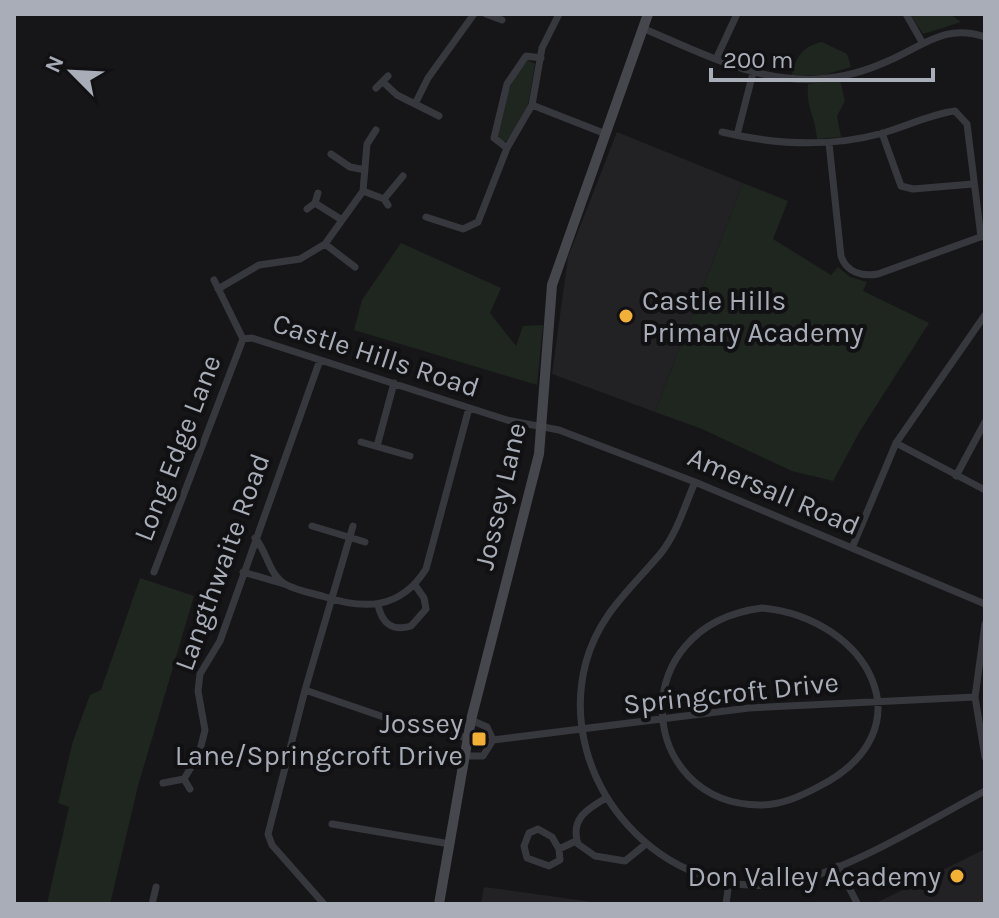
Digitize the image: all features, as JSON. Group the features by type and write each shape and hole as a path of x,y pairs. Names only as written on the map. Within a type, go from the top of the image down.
{"street":[{"path":"415,104 428,78 474,14"},
{"path":"486,14 502,20"},
{"path":"426,217 455,229 473,227 481,217 507,148 532,105 546,38 559,14"},
{"name":"Jossey Lane","path":"439,904 471,720 531,487 543,426 553,283 648,14"},
{"path":"716,59 737,14"},
{"path":"906,14 922,42"},
{"path":"642,28 753,73 792,79 833,77 871,68 922,42 953,31 985,37"},
{"path":"507,148 494,138 502,96 523,58 531,55 541,58"},
{"path":"737,135 753,73"},
{"path":"383,82 439,116"},
{"path":"532,105 606,134"},
{"path":"722,132 768,142 829,143 882,133 950,112 961,114 967,124 973,184 983,236 878,274 868,276 849,269 841,256 829,143"},
{"path":"218,289 259,265 300,259 325,244 363,191 367,144 376,130"},
{"path":"882,133 901,186 913,189 973,184"},
{"path":"331,154 350,167 365,170"},
{"path":"363,191 386,202 403,176"},
{"path":"307,209 315,203 318,193"},
{"path":"315,203 342,220"},
{"path":"325,244 355,267"},
{"path":"214,280 243,339"},
{"path":"852,548 896,443 985,315"},
{"path":"976,327 985,333"},
{"name":"Castle Hills Road","path":"243,339 252,338 507,420 543,426"},
{"name":"Long Edge Lane","path":"154,572 243,339"},
{"name":"Langthwaite Road","path":"184,779 199,754 205,730 198,691 200,674 220,641 320,360"},
{"path":"377,446 394,383"},
{"path":"243,572 364,607 398,598 415,585 426,569 469,408"},
{"path":"956,476 985,422"},
{"name":"Amersall Road","path":"543,426 695,482 985,604"},
{"path":"361,442 410,456"},
{"path":"896,443 985,490"},
{"path":"695,482 669,542 619,597 601,625 583,680 583,731 589,758 606,798 646,844 687,869 729,882 784,884 838,866 985,791"},
{"path":"312,526 365,542"},
{"path":"324,904 272,845 268,834 305,690 353,526"},
{"path":"255,538 265,559 284,584"},
{"path":"378,605 386,623 399,629 411,626 426,609 424,598 415,585"},
{"path":"762,608 787,613 842,637 863,659 875,684 877,702 873,731 853,765 801,795 761,805 724,797 691,776 672,751 663,720 664,686 673,661 687,641 721,616 762,608"},
{"path":"985,624 975,697 985,757"},
{"path":"305,690 401,723 468,738"},
{"name":"Springcroft Drive","path":"464,756 483,756 493,740 749,708 975,697"},
{"path":"471,720 487,727 493,740"},
{"path":"163,783 184,779 190,789"},
{"path":"606,798 580,817 575,830 576,841 581,848 595,856 625,861 646,844"},
{"path":"332,824 450,844"},
{"path":"538,829 552,837 559,849 560,860 549,866 527,858 524,846 529,833 538,829"},
{"path":"559,849 576,841"},
{"path":"838,866 857,903"},
{"path":"726,904 729,882"},
{"path":"141,897 152,902 156,887"}],"shaded area":[{"path":"910,14 950,14 961,22 923,34"},
{"path":"822,42 847,54 851,67 824,75 792,75 801,53"},
{"path":"526,59 535,64 528,105 507,141 498,141 506,98"},
{"path":"840,80 845,101 837,116 841,137 817,139 808,100 808,84"},
{"name":"Castle Hills Primary Academy","path":"617,132 743,183 655,412 552,374 568,257"},
{"path":"743,183 788,201 773,239 831,275 838,267 850,277 867,282 863,291 929,323 860,431 833,481 792,471 702,429 655,412"},
{"path":"401,243 501,288 490,313 516,346 523,326 543,325 537,385 354,330 362,300"},
{"path":"140,578 194,596 138,786 110,904 47,904 69,807 58,803 73,741 90,695 101,690"},
{"name":"Don Valley Academy","path":"985,849 985,904 874,904"},
{"name":"Don Valley Academy","path":"484,887 607,904 481,904"}],"place":[{"name":"Castle Hills Primary Academy","path":"626,316"},
{"name":"Jossey Lane/Springcroft Drive","path":"479,739"},
{"name":"Don Valley Academy","path":"957,876"}]}
